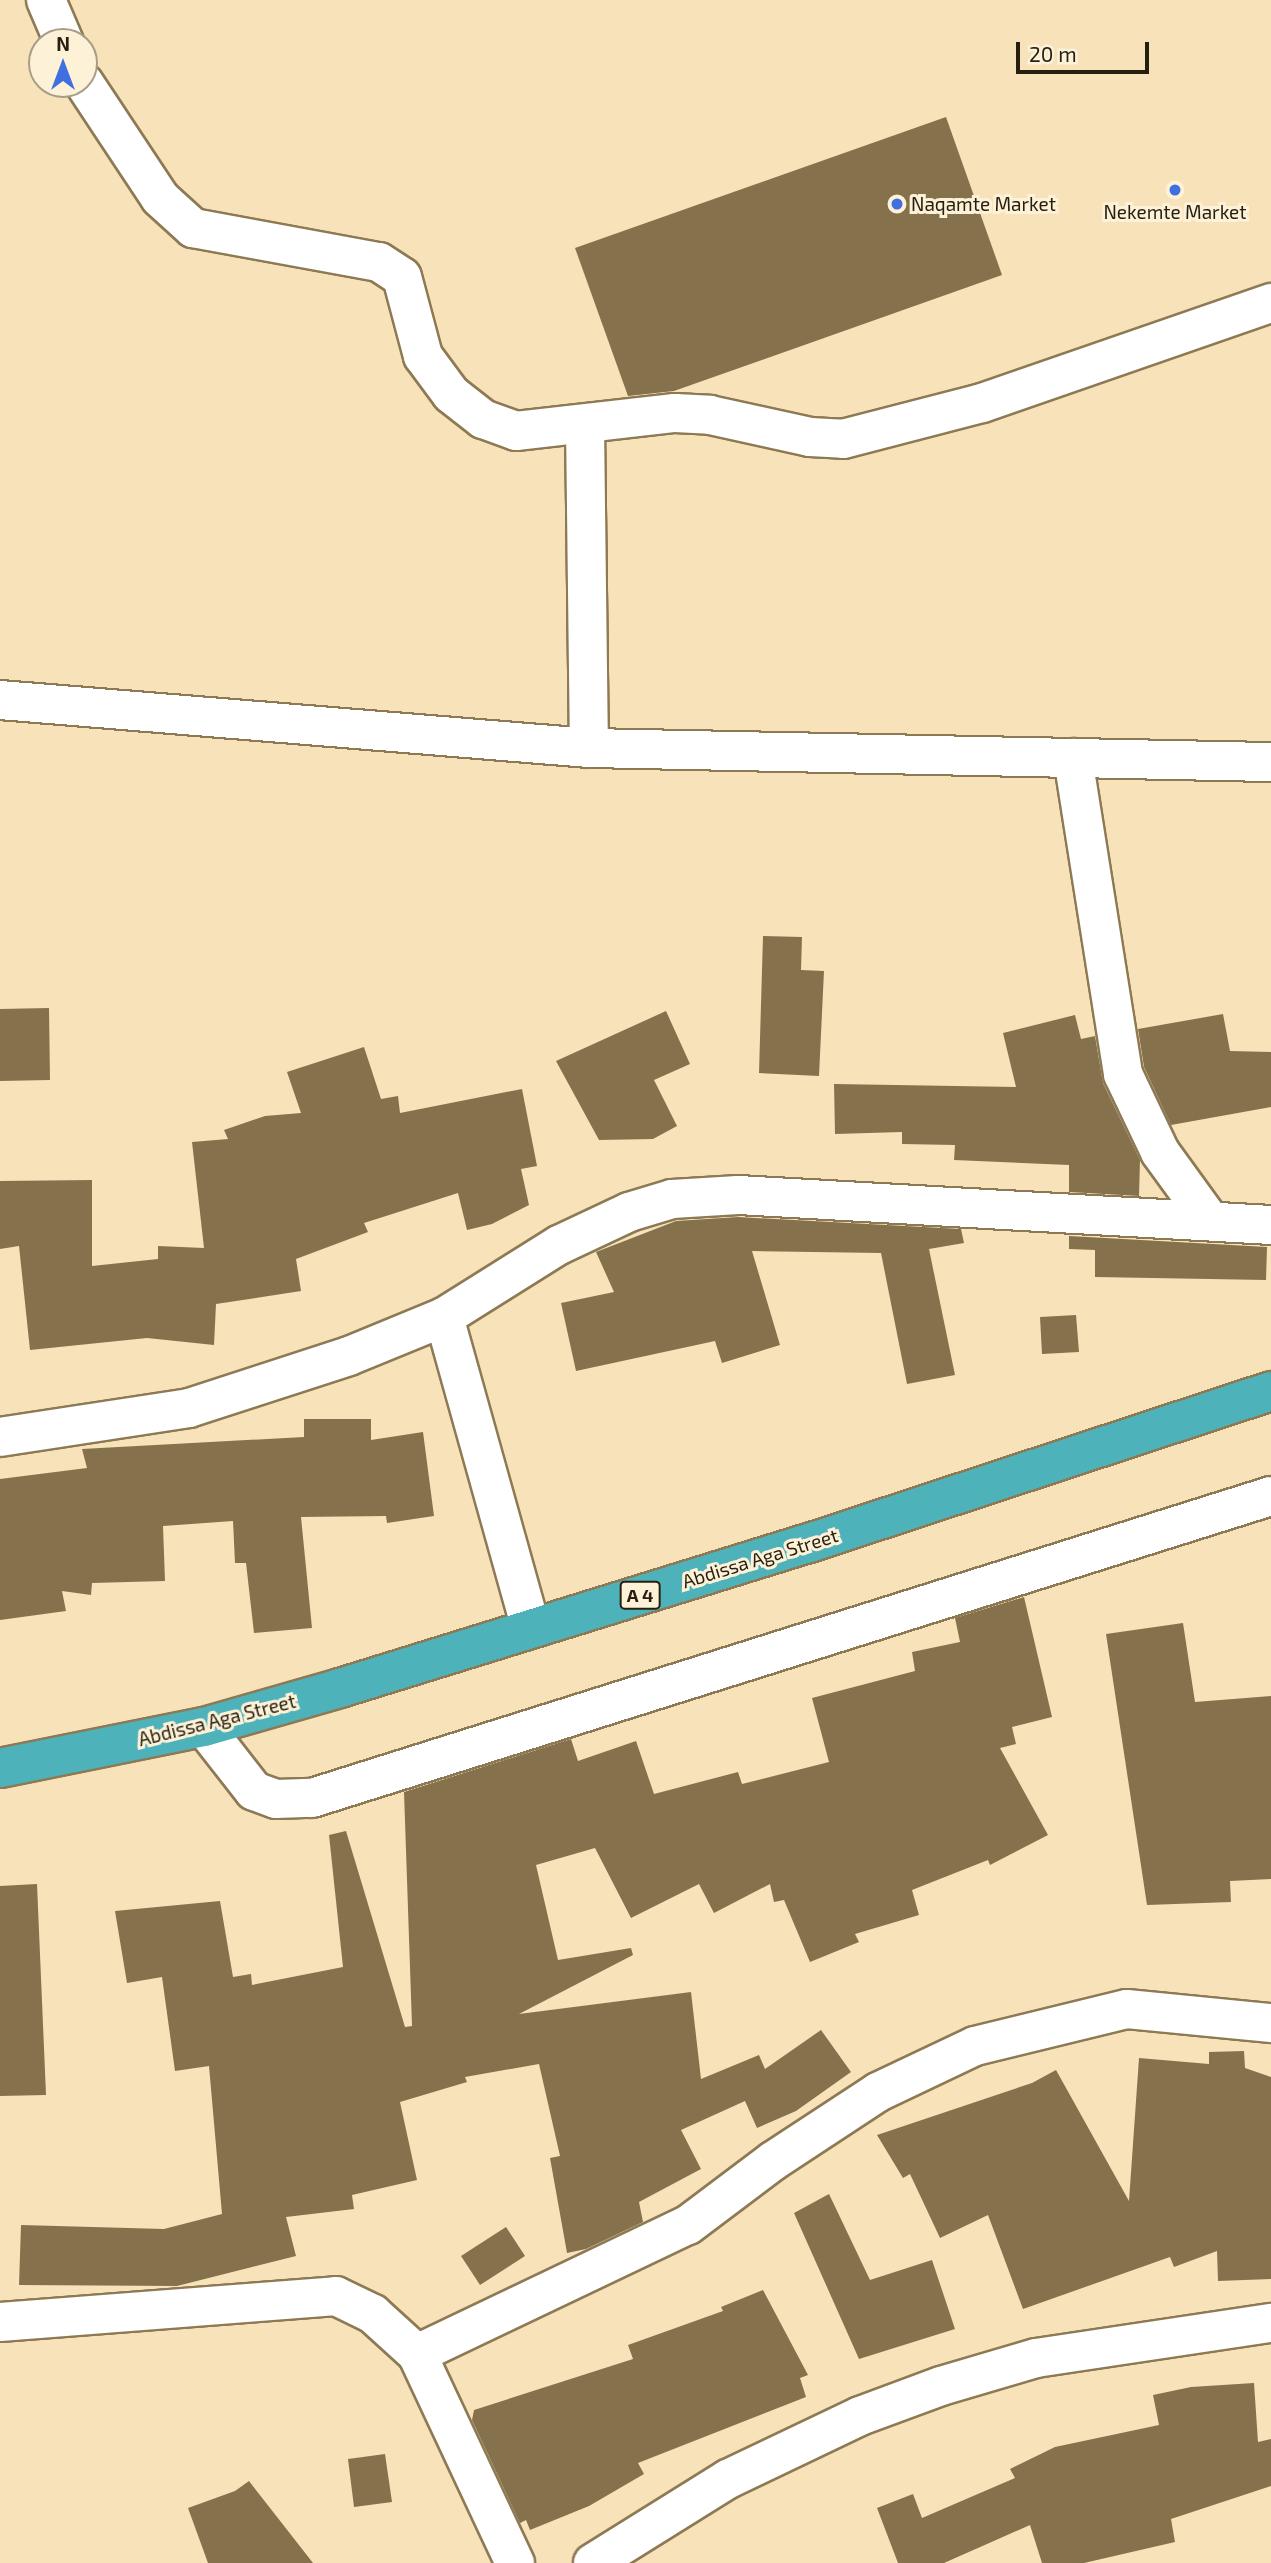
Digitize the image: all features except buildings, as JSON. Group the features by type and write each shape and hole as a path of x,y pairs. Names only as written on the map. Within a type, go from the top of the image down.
{"highway":[{"name":"Abdissa Aga Street","path":"0,1768 204,1727 809,1543 1271,1391"}],"street":[{"path":"46,0 58,28"},
{"path":"94,98 160,198 194,228 379,262 402,277 423,356 451,394 483,419 516,430 585,425 674,413 843,439 982,403 1271,303"},
{"path":"585,425 589,748"},
{"path":"0,700 589,748 1271,762"},
{"path":"1073,758 1123,1074 1160,1152 1208,1218"},
{"path":"0,1437 189,1408 337,1360 444,1317 559,1245 629,1212 672,1199 738,1195 1208,1218 1271,1225"},
{"path":"444,1317 531,1628"},
{"path":"204,1727 254,1791 276,1799 312,1798 1271,1496"},
{"path":"417,2354 688,2225 773,2161 878,2092 975,2046 1127,2009 1271,2023"},
{"path":"0,2322 336,2296 373,2314 417,2354 514,2563"},
{"path":"593,2563 728,2479 860,2416 941,2386 1036,2358 1271,2323"}],"place":[{"name":"Nekemte Market","path":"1175,190"},
{"name":"Naqamte Market","path":"897,204"}]}
